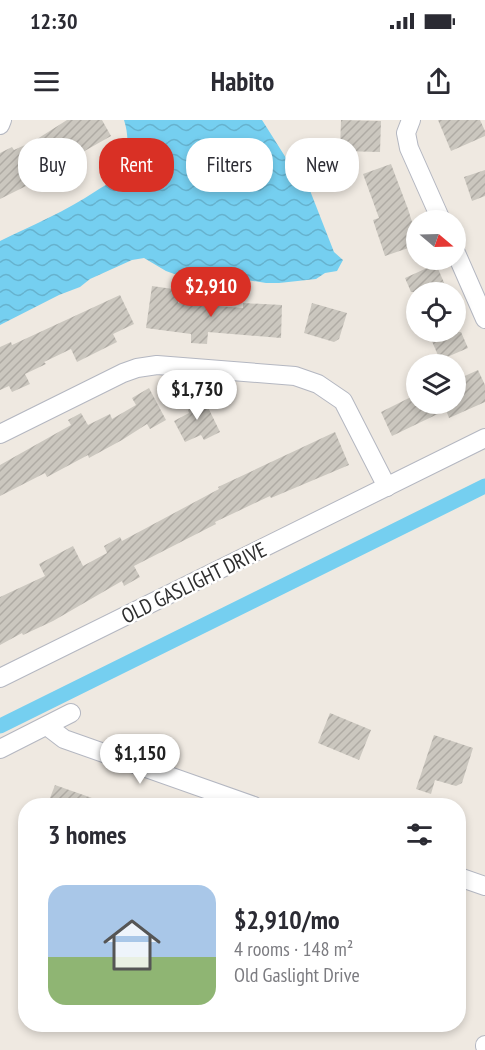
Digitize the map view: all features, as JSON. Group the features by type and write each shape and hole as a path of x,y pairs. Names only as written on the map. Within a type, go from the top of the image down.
{"street":[{"path":"0,125 2,120"},
{"path":"411,120 406,133 409,148 437,210"},
{"path":"463,270 485,319"},
{"path":"0,434 123,373 144,366 157,365 296,376 318,384 343,400 387,487"},
{"name":"OLD GASLIGHT DRIVE","path":"0,678 485,438"},
{"path":"0,749 71,712"},
{"path":"47,726 64,739 231,798"},
{"path":"466,879 485,886"}],"water":[{"path":"124,120 262,120 285,156 285,192 311,192 334,252 343,260 337,271 325,273 316,279 266,283 216,275 177,275 144,258 132,260 90,279 80,287 0,325 0,241 49,218 99,189 99,192 174,192 174,138 127,138"}],"building":[{"path":"67,120 102,120 111,136 99,138 99,143 87,150 87,138 39,138"},
{"path":"341,120 381,121 380,152 359,151 359,138 340,138"},
{"path":"438,120 480,120 485,136 451,151"},
{"path":"12,147 14,150 18,148 18,190 0,199 0,153"},
{"path":"391,164 408,210 406,210 406,249 385,256 373,220 379,218 363,174"},
{"path":"485,170 485,196 472,201 464,177"},
{"path":"423,270 439,270 444,282 407,282 405,278"},
{"path":"152,286 180,290 178,303 243,308 243,303 282,305 281,338 208,332 207,344 191,343 191,334 146,328"},
{"path":"120,295 134,324 113,334 117,342 77,362 71,349 25,374 30,384 12,392 9,386 0,390 0,347 11,342 12,345"},
{"path":"312,303 347,313 339,339 334,342 304,333"},
{"path":"432,342 465,342 468,348 454,354 437,354"},
{"path":"478,370 485,385 485,402 466,410 466,375"},
{"path":"149,388 166,420 150,429 147,424 89,458 88,455 47,477 45,473 0,496 0,465 71,425 68,420 81,413 88,425 110,414 112,419 136,405 132,398"},
{"path":"202,395 220,432 204,440 201,435 185,442 174,421 189,413 188,410 192,407 189,401"},
{"path":"406,400 406,414 438,414 392,436 381,412"},
{"path":"335,432 349,465 271,498 270,496 215,522 216,524 134,566 140,577 124,586 122,581 53,621 23,635 22,633 0,645 0,597 45,576 39,564 73,546 83,566 107,553 104,546 120,537 122,541 219,489 218,487"},
{"path":"330,713 371,730 359,760 318,743"},
{"path":"434,735 473,748 462,783 456,786 435,780 431,794 416,789"},
{"path":"55,785 92,798 50,798"}],"waterway":[{"path":"0,726 485,486"}]}
